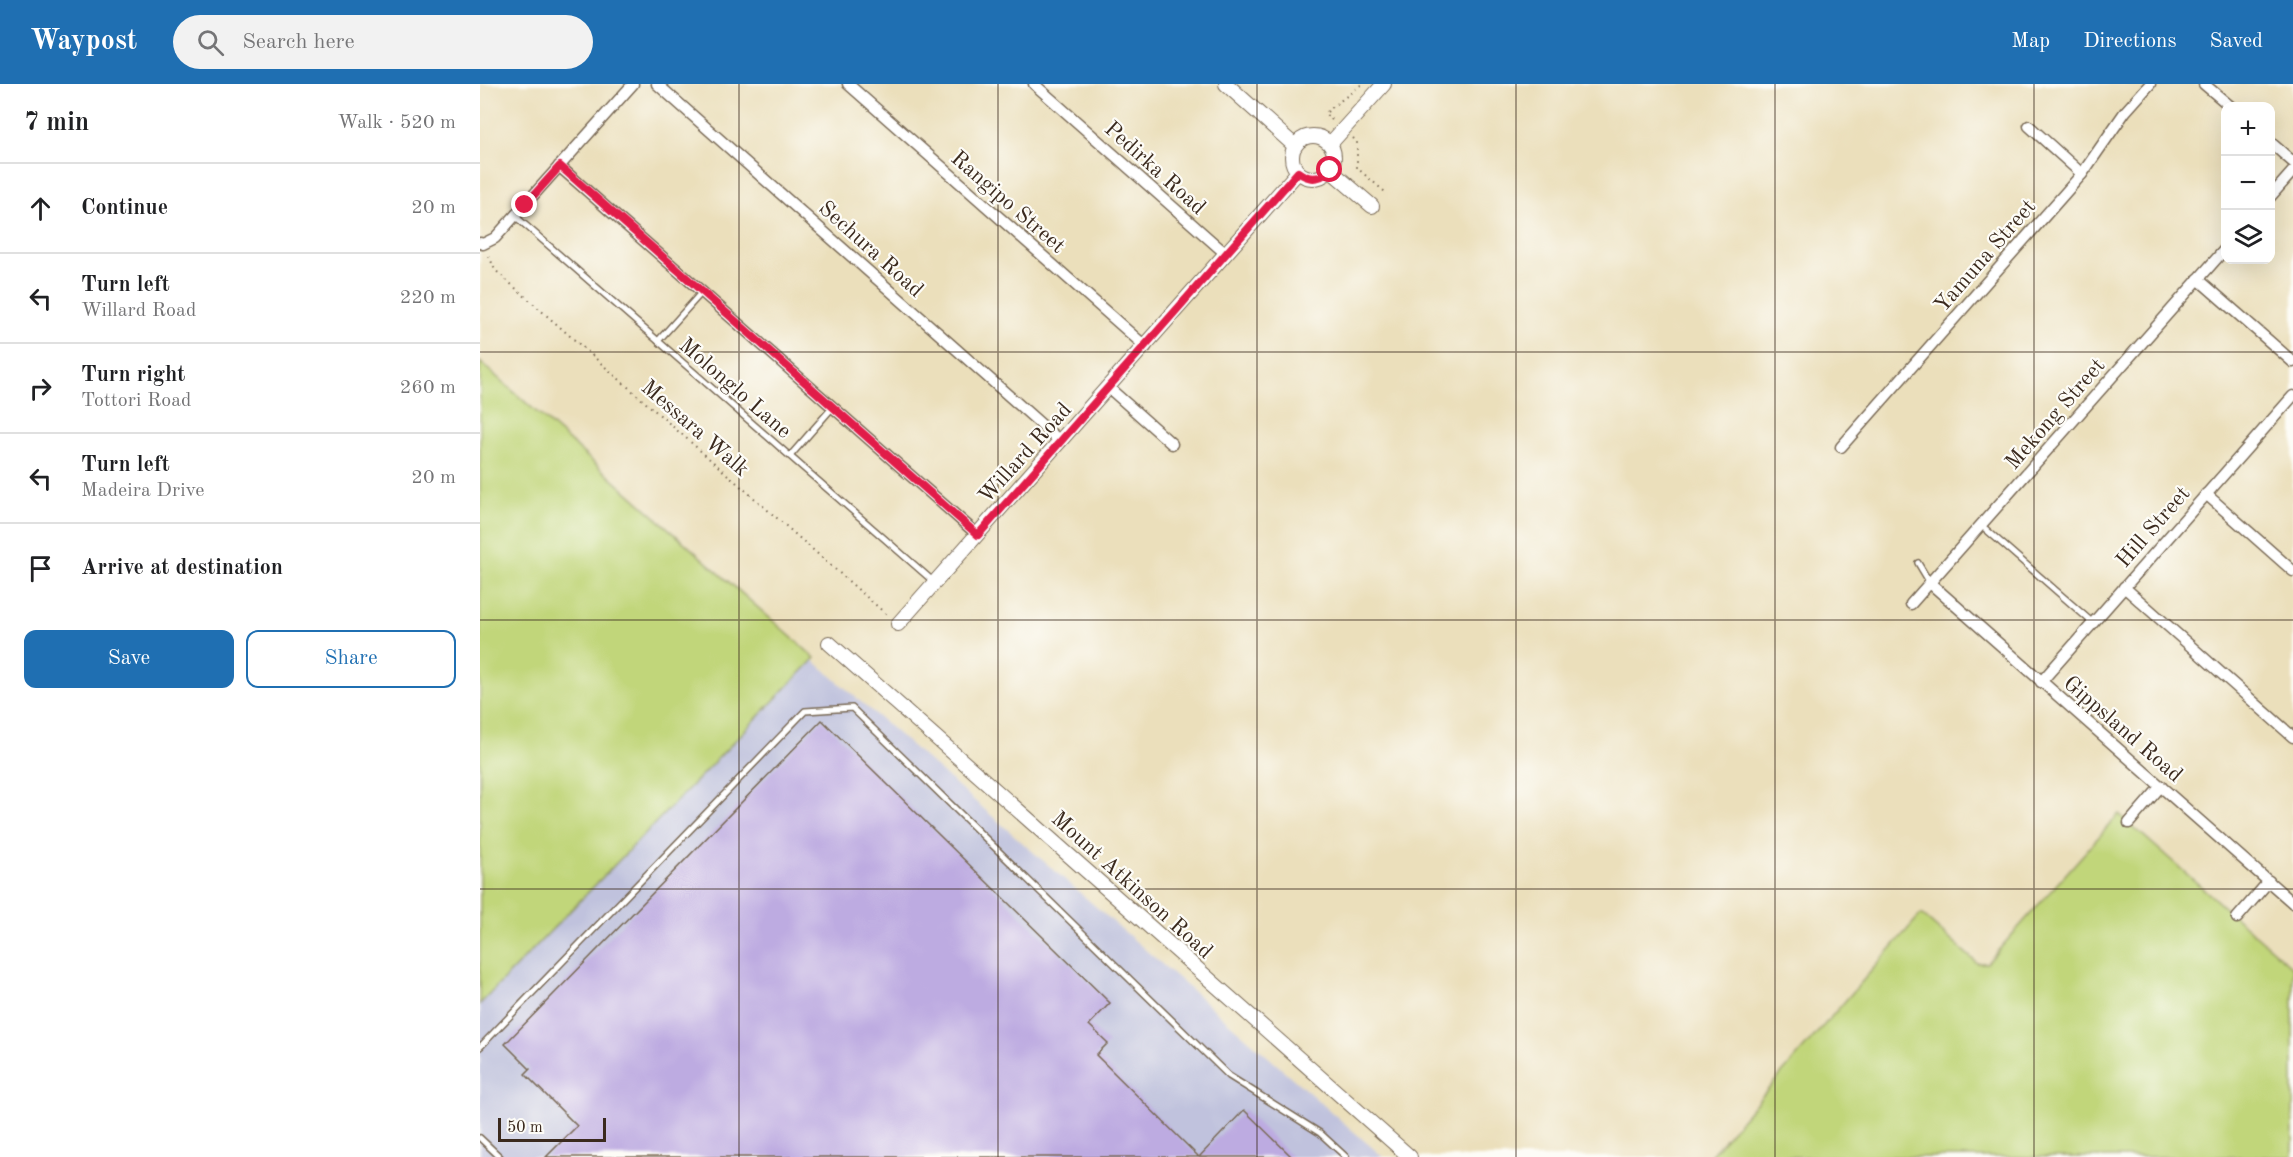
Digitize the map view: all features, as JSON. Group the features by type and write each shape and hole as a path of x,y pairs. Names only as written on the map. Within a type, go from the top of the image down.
{"street":[{"path":"482,244 495,238 633,84"},
{"name":"Sechura Road","path":"657,84 1061,442"},
{"name":"Rangipo Street","path":"848,84 1146,347"},
{"name":"Pedirka Road","path":"1034,84 1226,254"},
{"path":"1226,84 1295,146"},
{"path":"1330,144 1384,84"},
{"name":"Yamuna Street","path":"1841,447 2082,174 2125,112 2150,84"},
{"path":"2204,84 2225,102"},
{"path":"2029,126 2082,174"},
{"path":"1312,135 1325,139 1330,144 1334,157 1330,170 1325,175 1311,178 1298,172 1291,159 1295,146 1305,137 1312,135"},
{"path":"2275,146 2293,162"},
{"path":"560,166 978,535"},
{"path":"1330,170 1372,206"},
{"path":"2275,192 2293,171"},
{"name":"Willard Road","path":"898,624 1146,347 1298,172"},
{"name":"Mekong Street","path":"1911,604 2221,254"},
{"path":"2198,279 2293,362"},
{"path":"1109,388 1172,444"},
{"name":"Hill Street","path":"2042,682 2293,396"},
{"path":"2206,494 2293,571"},
{"name":"Gippsland Road","path":"1930,583 2293,903"},
{"path":"2124,587 2293,737"},
{"name":"Mount Atkinson Road","path":"829,643 1410,1157"},
{"path":"2129,823 2161,786"},
{"path":"2236,918 2269,881"}],"lane":[{"name":"Molonglo Lane","path":"515,216 935,583"},
{"path":"658,341 702,292"},
{"path":"790,456 833,407"},
{"path":"1981,525 2093,623"},
{"path":"1917,563 1930,583"},
{"path":"480,1047 804,711 852,708 1229,1076 1320,1133 1346,1157"},
{"path":"480,1138 500,1157"}],"path":[{"path":"1325,114 1362,84"},
{"path":"1357,142 1357,168 1385,192"},
{"name":"Messara Walk","path":"482,244 495,270 898,624"}],"shaded area":[{"path":"813,660 1383,1157 480,1157 480,1004"}],"green space":[{"path":"480,362 815,658 480,1004"},
{"path":"2119,814 2293,968 2293,1157 1709,1157 1921,914 1977,963 1987,963"}],"building":[{"path":"822,720 1110,1003 1089,1025 1108,1043 1096,1055 1199,1157 546,1157 577,1126 525,1074 530,1069 505,1044"},
{"path":"1244,1110 1292,1157 1199,1157"}],"route":[{"path":"525,205 560,166 978,535 1298,172 1304,177 1318,178 1330,170"}]}
